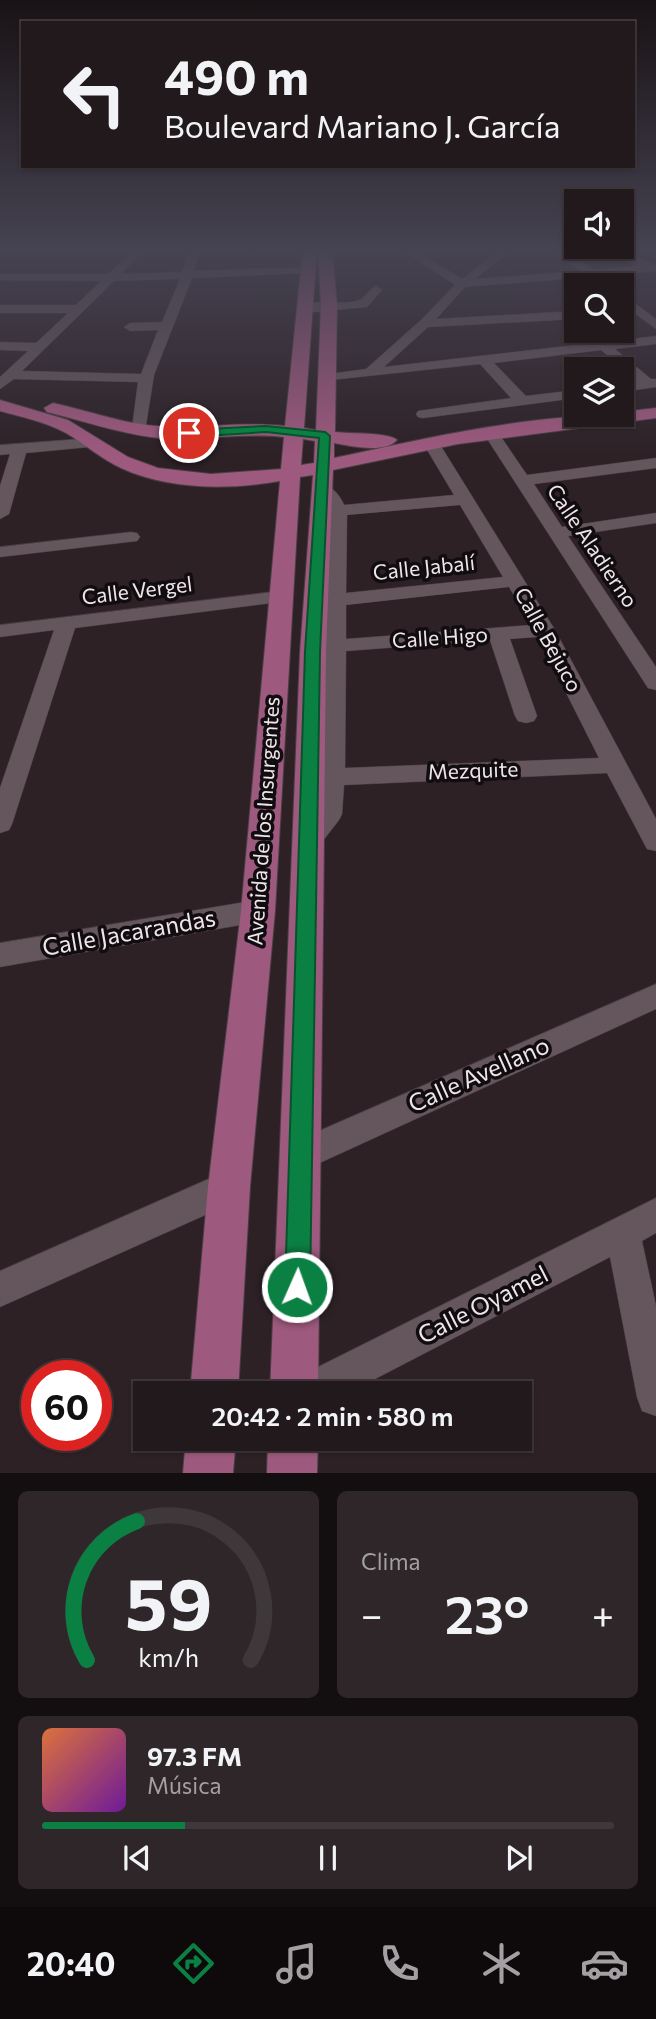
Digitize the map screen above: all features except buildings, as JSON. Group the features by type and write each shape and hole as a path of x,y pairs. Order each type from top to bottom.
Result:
{"main road":[{"name":"Avenida de los Insurgentes","path":"303,318 296,421 319,475"},
{"name":"Avenida de los Insurgentes","path":"294,1381 313,652 319,475 328,318"},
{"path":"0,393 140,429 172,433 266,429 296,421 319,475"},
{"path":"634,407 656,404"},
{"path":"0,405 73,429 135,467 178,478 240,480 319,475 431,443 492,434 564,418"},
{"path":"319,475 376,441 656,413"},
{"path":"94,443 124,442 137,435 140,429"},
{"path":"135,467 142,450 148,444 172,433"},
{"name":"Avenida de los Insurgentes","path":"215,1381 229,1187 258,911 280,597 290,506 319,475"},
{"path":"240,480 270,489 290,506"},
{"path":"208,1473 210,1451"},
{"path":"292,1473 293,1451"}],"street":[{"path":"6,380 71,318"},
{"path":"140,429 146,378 169,318"},
{"path":"370,373 430,318"},
{"path":"425,323 555,318"},
{"path":"130,327 165,326"},
{"path":"613,352 656,340"},
{"path":"602,343 652,384"},
{"path":"0,346 40,347"},
{"path":"326,378 484,360 613,352 656,353"},
{"path":"484,360 522,401"},
{"path":"6,380 146,378"},
{"path":"634,386 652,384"},
{"path":"423,414 564,396"},
{"name":"Calle Aladierno","path":"492,434 656,683"},
{"path":"0,450 94,443"},
{"name":"Calle Bejuco","path":"431,443 545,630 656,842"},
{"path":"0,514 19,449"},
{"path":"522,481 656,463"},
{"path":"309,840 330,814 333,777 336,600 319,475 466,499"},
{"path":"555,533 656,518"},
{"path":"0,552 131,537"},
{"name":"Calle Jabalí","path":"336,600 516,581"},
{"name":"Calle Vergel","path":"0,631 280,597"},
{"path":"0,824 68,623"},
{"name":"Calle Higo","path":"335,646 545,630"},
{"path":"498,634 526,716"},
{"name":"Mezquite","path":"333,777 614,765"},
{"name":"Calle Jacarandas","path":"0,955 258,911"},
{"name":"Calle Avellano","path":"302,1154 656,996"},
{"path":"0,1289 229,1187"},
{"name":"Calle Oyamel","path":"332,1381 656,1215"},
{"path":"623,1234 656,1396"}],"route":[{"path":"189,433 266,429 295,430 325,436 313,652 297,1287"}]}
